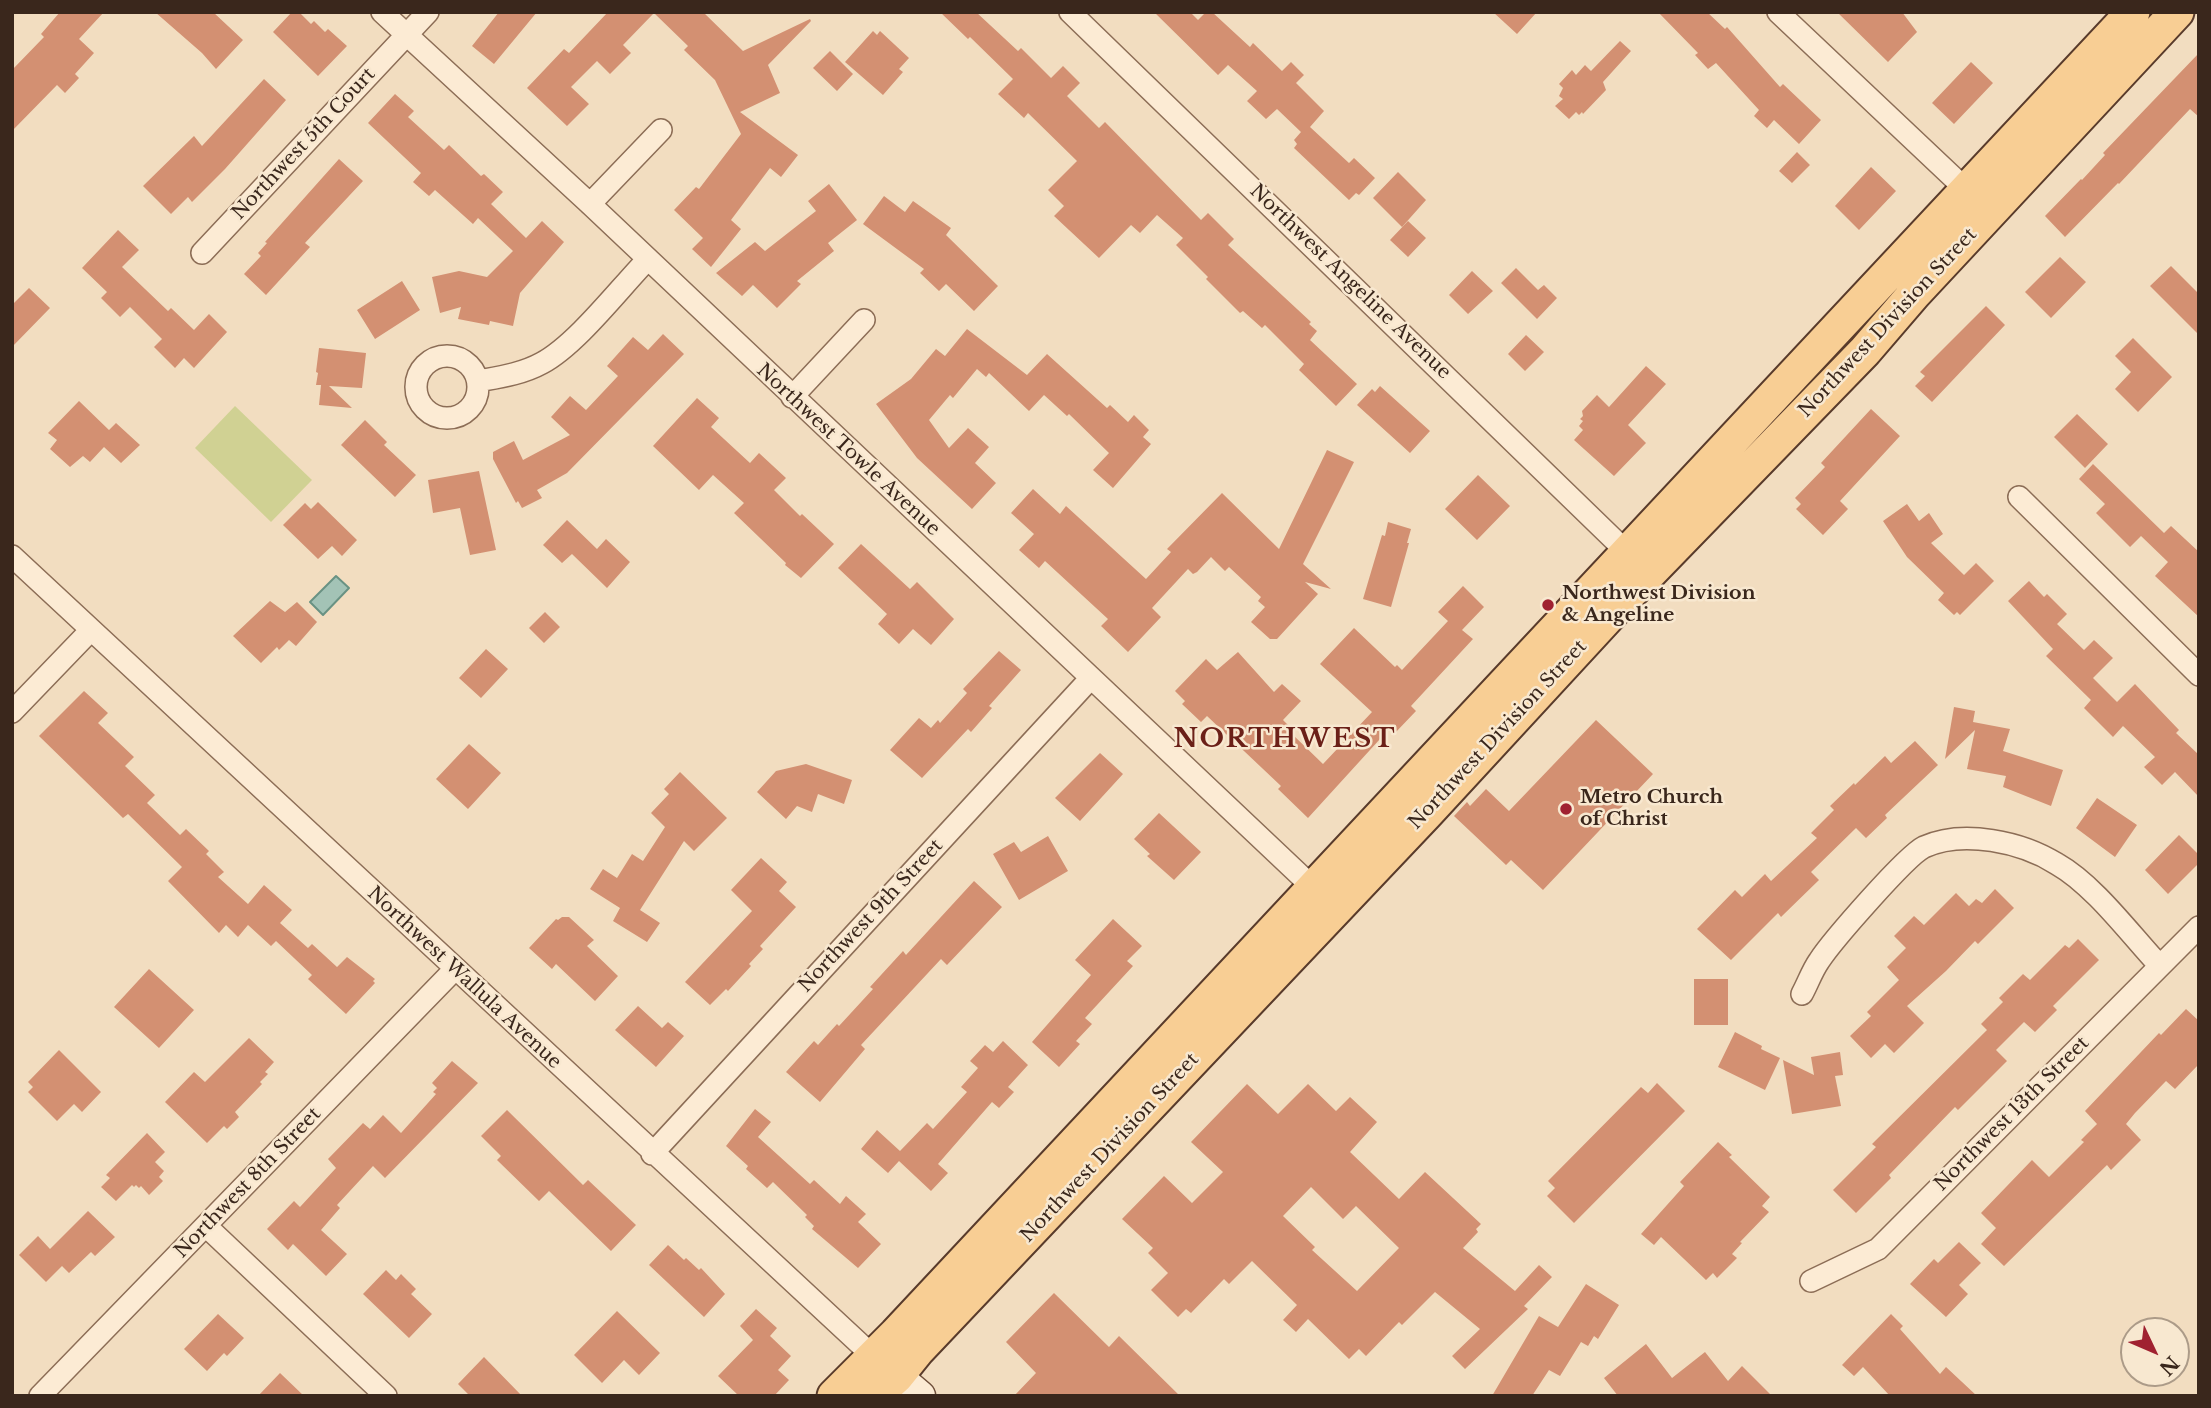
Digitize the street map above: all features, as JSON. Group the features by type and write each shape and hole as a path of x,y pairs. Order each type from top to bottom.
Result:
{"main road":[{"name":"Northwest Division Street","path":"834,1396 892,1381 918,1350 1079,1183 1325,898 1639,563 1967,190 2133,12"},
{"name":"Northwest Division Street","path":"1639,563 1865,351 1914,294 2178,12"}],"street":[{"name":"Northwest Towle Avenue","path":"382,12 590,204 1090,679 1325,898"},
{"name":"Northwest 5th Court","path":"202,253 428,12"},
{"name":"Northwest Angeline Avenue","path":"1070,12 1639,563"},
{"path":"1778,12 1990,214"},
{"path":"590,204 662,130"},
{"path":"478,381 516,374 542,363 564,348 647,260"},
{"path":"792,397 864,320"},
{"path":"2019,497 2199,674"},
{"name":"Northwest Wallula Avenue","path":"12,556 892,1381"},
{"path":"12,712 90,631"},
{"name":"Northwest 9th Street","path":"652,1154 1090,679"},
{"path":"1802,994 1819,960 1885,883 1922,848 1947,841 1980,839 2011,843 2057,863 2085,885 2160,965"},
{"name":"Northwest 13th Street","path":"1811,1281 1878,1249 2199,927"},
{"name":"Northwest 8th Street","path":"40,1396 455,969"},
{"path":"206,1226 386,1396"}],"green space":[{"path":"235,406 312,480 271,522 195,448"}],"shaded area":[{"path":"336,576 349,588 323,615 310,602"}],"building":[{"path":"60,12 104,12 79,39 94,53 75,74 79,78 65,93 57,85 12,131 12,70 44,37 41,34"},
{"path":"155,12 213,12 243,40 216,69 202,53"},
{"path":"292,12 299,12 311,24 314,21 325,32 328,29 347,46 318,76 273,32"},
{"path":"499,12 537,12 494,64 472,46"},
{"path":"608,12 703,12 743,51 810,19 811,21 768,65 780,93 740,112 798,155 781,177 770,168 731,220 741,229 711,267 692,249 703,238 674,210 696,187 699,189 741,134 715,80 684,50 688,46 654,13 623,45 631,53 610,74 597,61 571,87 589,104 567,126 527,88 564,49 569,53"},
{"path":"940,12 976,12 1018,51 1021,48 1051,78 1063,66 1080,83 1067,96 1099,128 1105,122 1201,220 1208,213 1234,239 1228,245 1311,322 1309,324 1317,331 1310,340 1357,384 1336,406 1299,370 1304,364 1265,325 1262,328 1243,311 1240,313 1206,279 1208,277 1176,245 1183,238 1157,215 1140,233 1131,225 1099,258 1054,216 1064,206 1048,190 1077,161 1028,113 1024,118 998,94 1013,79"},
{"path":"1154,12 1190,12 1198,20 1206,12 1212,12 1250,47 1253,43 1282,71 1291,62 1304,75 1296,83 1324,111 1310,127 1349,163 1354,158 1375,178 1359,195 1356,193 1349,200 1294,148 1297,144 1294,140 1301,132 1277,109 1266,119 1247,101 1257,91 1228,65 1218,75"},
{"path":"1493,12 1537,12 1517,34"},
{"path":"1658,12 1707,12 1725,29 1727,27 1780,87 1783,84 1821,120 1799,144 1774,120 1767,128 1754,116 1759,110 1716,63 1708,69 1695,55 1698,53"},
{"path":"1837,12 1902,12 1917,32 1888,62"},
{"path":"873,31 877,35 880,31 909,58 899,69 903,72 883,95 845,62"},
{"path":"1620,41 1631,51 1603,82 1606,90 1583,114 1576,112 1569,119 1555,106 1563,99 1559,96 1563,88 1559,84 1572,70 1576,75 1585,65 1591,71"},
{"path":"830,51 853,74 837,91 813,68"},
{"path":"2199,53 2199,117 2190,109 2065,237 2045,216 2082,180 2105,155 2103,153"},
{"path":"1971,62 1993,83 1954,124 1932,103"},
{"path":"264,79 286,100 192,202 188,197 171,214 143,186 194,136 202,146"},
{"path":"395,94 414,111 408,117 444,150 449,145 481,176 484,174 503,192 491,204 526,238 542,221 564,242 520,293 513,326 458,319 461,307 440,313 432,277 459,271 487,277 513,251 478,218 473,224 435,190 429,196 413,182 421,173 368,123"},
{"path":"1797,152 1810,165 1792,183 1779,171"},
{"path":"339,159 363,181 305,243 310,247 266,295 244,274 261,256 258,253 267,243 265,242"},
{"path":"1871,167 1896,191 1859,230 1835,206"},
{"path":"1398,172 1426,200 1402,227 1373,198"},
{"path":"829,184 857,220 828,243 834,251 797,281 801,284 777,308 753,285 742,296 716,273 755,242 765,251 816,211 808,201"},
{"path":"884,196 905,212 913,201 951,228 946,235 998,286 974,311 946,284 939,291 920,273 924,269 863,224"},
{"path":"1408,221 1426,238 1408,257 1390,240"},
{"path":"118,230 139,250 122,267 168,311 171,308 194,330 209,314 227,332 194,368 184,358 175,368 154,347 162,339 130,307 120,317 101,298 107,292 82,268"},
{"path":"2060,257 2086,282 2051,318 2025,292"},
{"path":"2171,266 2199,294 2199,335 2150,286"},
{"path":"1516,268 1538,290 1544,285 1557,298 1537,319 1501,283"},
{"path":"1472,271 1493,291 1468,314 1449,295"},
{"path":"402,281 420,310 375,339 357,310"},
{"path":"29,288 50,308 12,347 12,305"},
{"path":"1986,306 2005,325 1932,402 1915,386 1925,376 1920,372"},
{"path":"967,329 1027,375 1047,354 1107,408 1110,405 1128,422 1134,415 1149,430 1143,437 1151,444 1113,488 1093,470 1109,453 1069,414 1067,416 1044,395 1029,411 989,373 986,377 977,369 953,398 950,395 929,420 949,448 968,428 989,447 975,463 996,483 972,509 917,458 876,404 911,379 936,349 945,356"},
{"path":"663,334 684,354 567,473 537,490 542,498 522,508 518,501 516,503 493,459 493,452 514,441 523,460 570,435 551,417 570,396 586,410 618,376 607,366 633,337 648,350"},
{"path":"1526,335 1544,352 1525,371 1508,354"},
{"path":"2133,338 2172,377 2138,412 2115,389 2131,372 2115,356"},
{"path":"319,348 366,353 362,388 329,386 352,408 319,405 321,385 316,385 316,372"},
{"path":"1646,366 1666,384 1628,425 1646,443 1614,476 1574,440 1583,430 1579,426 1583,421 1580,419 1583,416 1582,411 1597,395 1609,407"},
{"path":"1380,386 1430,431 1410,453 1357,405 1372,389 1375,392"},
{"path":"697,398 719,418 711,427 750,463 759,453 786,478 774,490 834,544 801,578 734,513 744,503 713,475 699,490 653,446"},
{"path":"79,401 109,430 116,423 140,445 121,463 104,447 90,462 83,456 70,467 50,449 57,440 48,433"},
{"path":"1871,409 1900,436 1840,501 1848,509 1823,535 1796,509 1801,504 1795,498 1825,467 1821,463"},
{"path":"2077,414 2108,444 2085,468 2054,437"},
{"path":"365,420 387,442 384,445 416,475 395,497 341,445"},
{"path":"1327,450 1354,462 1303,564 1331,589 1305,582 1318,594 1277,639 1270,639 1251,622 1265,607 1258,601 1261,597 1229,567 1225,571 1211,557 1197,572 1193,574 1188,569 1152,608 1161,617 1128,652 1101,626 1108,619 1045,561 1039,568 1019,550 1034,534 1011,513 1033,489 1060,514 1066,506 1146,579 1171,552 1167,549 1222,493 1279,549"},
{"path":"2093,464 2164,533 2171,526 2199,552 2199,617 2155,576 2168,562 2141,536 2130,547 2096,513 2105,504 2079,479"},
{"path":"479,471 496,550 470,555 460,508 433,513 428,480"},
{"path":"1478,475 1510,506 1477,540 1445,509"},
{"path":"318,502 357,540 342,556 332,546 318,559 283,525 305,503 311,509"},
{"path":"1907,504 1919,521 1929,513 1943,534 1931,543 1964,575 1976,563 1994,581 1960,615 1957,612 1954,615 1938,600 1944,593 1907,557 1883,521"},
{"path":"567,520 597,549 606,539 630,562 607,588 572,554 562,563 543,545"},
{"path":"1388,522 1411,529 1391,607 1363,599"},
{"path":"861,544 910,589 917,582 954,619 931,645 913,629 899,644 878,624 887,614 838,568"},
{"path":"2029,581 2044,597 2047,594 2067,614 2057,624 2084,650 2094,640 2113,658 2093,678 2117,702 2135,684 2179,730 2176,733 2199,755 2199,797 2175,772 2162,785 2144,767 2155,757 2123,726 2113,737 2084,708 2091,700 2046,656 2053,649 2008,601"},
{"path":"1463,586 1484,607 1462,630 1473,639 1411,706 1416,711 1395,733 1390,728 1308,818 1278,789 1281,786 1207,716 1201,722 1182,704 1185,701 1175,691 1206,659 1217,670 1238,652 1274,692 1282,684 1301,701 1283,720 1294,731 1292,734 1323,764 1372,712 1320,664 1354,628 1395,667 1397,665 1402,670 1448,621 1438,612"},
{"path":"270,601 285,612 297,602 317,622 296,646 289,640 279,650 277,647 261,663 233,636"},
{"path":"545,612 560,627 544,643 529,628"},
{"path":"486,649 508,669 481,698 459,678"},
{"path":"999,651 1021,670 989,706 992,708 971,732 968,729 922,778 890,750 919,718 931,728 938,720 940,723 967,693 963,689"},
{"path":"84,691 108,713 98,723 134,757 125,766 155,795 147,803 180,835 186,829 209,851 206,854 224,872 218,877 248,904 264,885 292,910 280,923 308,948 312,944 337,967 347,957 375,979 375,983 346,1014 308,979 312,975 276,941 271,946 248,925 238,937 226,925 219,933 168,881 182,867 128,814 123,818 39,736"},
{"path":"1954,707 1975,711 1973,722 2010,729 2003,751 2063,770 2051,806 2003,787 2006,776 1967,769 1975,730 1945,759"},
{"name":"Metro Church of Christ","path":"1596,720 1653,774 1543,890 1511,860 1506,865 1454,816 1467,802 1470,806 1486,789 1509,811"},
{"path":"1915,741 1938,765 1885,815 1887,818 1866,838 1856,828 1811,872 1819,880 1781,917 1778,913 1731,960 1697,929 1735,890 1742,897 1765,874 1771,881 1817,838 1811,833 1834,810 1830,806 1885,756 1891,763"},
{"path":"469,744 501,773 468,809 436,779"},
{"path":"1100,753 1123,774 1080,821 1055,798"},
{"path":"806,764 852,780 844,804 818,794 812,812 797,806 786,819 757,792 776,771"},
{"path":"680,772 727,818 694,851 684,841 640,910 660,923 647,942 613,921 620,908 590,889 603,869 617,878 632,854 643,861 665,827 651,813 669,794 664,789"},
{"path":"2097,798 2137,825 2115,857 2076,828"},
{"path":"1159,813 1201,852 1174,880 1147,856 1150,854 1134,839"},
{"path":"2179,835 2199,855 2199,863 2168,894 2145,870"},
{"path":"1048,836 1068,871 1019,900 993,854 1014,842 1021,852"},
{"path":"761,858 787,882 779,891 796,907 760,946 763,949 749,964 751,966 728,991 726,989 710,1005 685,982 752,911 731,890"},
{"path":"974,881 1002,907 947,965 941,959 861,1045 865,1049 820,1102 786,1072 814,1041 818,1045 837,1024 839,1026 903,951 906,955"},
{"path":"1995,889 2014,908 1978,944 1975,941 1907,1006 1924,1023 1894,1053 1885,1044 1871,1058 1850,1036 1871,1016 1867,1012 1899,980 1887,967 1906,948 1894,936 1914,916 1924,925 1956,893 1969,906 1976,899 1982,903"},
{"path":"569,917 594,940 587,946 618,976 595,1001 556,964 552,969 529,948 556,919"},
{"path":"1113,919 1142,946 1127,961 1133,966 1085,1018 1092,1024 1076,1041 1080,1044 1059,1067 1032,1042 1091,975 1075,960"},
{"path":"2078,939 2099,960 2053,1006 2057,1010 2035,1032 2024,1022 1996,1050 2007,1061 1958,1110 1955,1107 1856,1213 1833,1190 1876,1147 1872,1144 1987,1030 1981,1024 2003,1002 1999,998 2023,974 2030,980 2065,945 2069,948"},
{"path":"149,969 194,1010 159,1048 114,1007"},
{"path":"1694,979 1728,979 1728,1025 1694,1025"},
{"path":"638,1006 662,1028 668,1022 684,1036 656,1067 615,1030"},
{"path":"2186,1009 2199,1021 2199,1064 2175,1089 2166,1081 2135,1113 2126,1124 2141,1140 2111,1170 2107,1165 2004,1266 1981,1244 1996,1228 1981,1213 2032,1160 2049,1177 2084,1142 2081,1140 2097,1124 2085,1111 2159,1033 2161,1035"},
{"path":"1735,1032 1780,1058 1765,1090 1718,1067"},
{"path":"249,1038 274,1062 265,1072 268,1074 260,1082 262,1084 235,1112 239,1117 227,1129 224,1126 207,1143 165,1102 194,1072 205,1082"},
{"path":"1003,1041 1028,1065 1008,1087 1014,1092 999,1108 992,1102 938,1164 948,1173 931,1191 899,1161 888,1173 861,1149 877,1130 900,1151 927,1123 933,1129 967,1092 961,1087 978,1068 970,1061 985,1045 993,1052"},
{"path":"59,1050 101,1092 82,1112 74,1104 57,1121 28,1092 33,1087 28,1082"},
{"path":"1840,1052 1843,1075 1835,1076 1841,1106 1792,1114 1783,1060 1814,1075 1811,1057"},
{"path":"452,1061 478,1083 385,1178 373,1166 337,1205 340,1208 321,1230 347,1254 326,1276 293,1244 288,1250 267,1229 294,1201 300,1207 336,1168 328,1159 363,1123 370,1129 383,1115 401,1133 436,1094 433,1092 437,1088 432,1083"},
{"path":"1657,1083 1685,1111 1574,1223 1547,1196 1555,1188 1548,1181 1641,1087 1648,1093"},
{"path":"1247,1084 1278,1114 1308,1084 1336,1111 1350,1097 1377,1122 1350,1152 1399,1199 1425,1172 1481,1224 1476,1229 1478,1232 1463,1248 1515,1291 1539,1265 1552,1277 1524,1306 1528,1309 1465,1369 1452,1356 1480,1329 1435,1292 1402,1325 1399,1322 1366,1356 1359,1349 1349,1359 1308,1319 1296,1332 1283,1320 1297,1305 1252,1261 1229,1284 1224,1279 1191,1313 1186,1309 1178,1317 1151,1290 1168,1273 1148,1253 1153,1248 1122,1219 1164,1176 1192,1203 1223,1172 1191,1142","holes":["1311,1187 1343,1219 1356,1206 1399,1248 1357,1291 1312,1250 1315,1247 1283,1216"]},
{"path":"755,1109 771,1122 758,1137 810,1184 814,1180 840,1204 846,1196 866,1214 858,1222 881,1244 858,1268 812,1229 814,1226 805,1217 807,1215 773,1182 767,1188 726,1146"},
{"path":"507,1110 583,1185 588,1180 636,1225 611,1251 549,1191 539,1201 497,1160 501,1156 481,1136"},
{"path":"147,1133 165,1152 155,1162 164,1171 159,1177 163,1181 149,1195 141,1186 139,1188 132,1185 116,1201 101,1187 110,1178 106,1175"},
{"path":"1718,1142 1732,1155 1729,1157 1770,1197 1762,1206 1769,1212 1740,1242 1742,1243 1732,1254 1737,1258 1717,1278 1713,1273 1706,1280 1661,1237 1654,1245 1641,1234 1684,1186 1680,1182"},
{"path":"88,1211 115,1237 95,1256 91,1252 69,1273 62,1266 46,1282 19,1255 38,1236 50,1249"},
{"path":"1959,1242 1981,1263 1959,1285 1968,1294 1946,1317 1910,1284 1934,1259 1938,1263"},
{"path":"668,1245 684,1260 686,1258 699,1270 701,1268 725,1294 704,1317 649,1265"},
{"path":"386,1270 396,1280 401,1274 416,1289 411,1294 432,1314 409,1338 363,1294"},
{"path":"1586,1284 1619,1305 1598,1339 1594,1336 1588,1346 1581,1342 1560,1376 1549,1370 1532,1396 1492,1396 1539,1316 1558,1327"},
{"path":"1054,1293 1109,1347 1119,1336 1180,1396 1014,1396 1036,1373 1006,1342"},
{"path":"756,1309 777,1328 770,1336 791,1356 778,1370 789,1380 774,1396 739,1396 718,1376 753,1340 740,1326"},
{"path":"617,1311 660,1353 639,1375 624,1360 602,1383 574,1355"},
{"path":"218,1314 244,1338 227,1356 224,1353 207,1371 184,1349"},
{"path":"1891,1314 1903,1326 1900,1329 1940,1374 1946,1367 1977,1396 1890,1396 1863,1367 1854,1376 1842,1365"},
{"path":"1646,1344 1672,1378 1705,1352 1728,1381 1742,1366 1772,1396 1618,1396 1604,1378"},
{"path":"484,1357 522,1396 470,1396 458,1384"},
{"path":"280,1373 304,1396 258,1396"}],"place":[{"name":"Northwest Division & Angeline","path":"1548,605"},
{"name":"Metro Church of Christ","path":"1566,809"}],"district":[{"name":"NORTHWEST","path":"1285,740"}]}
